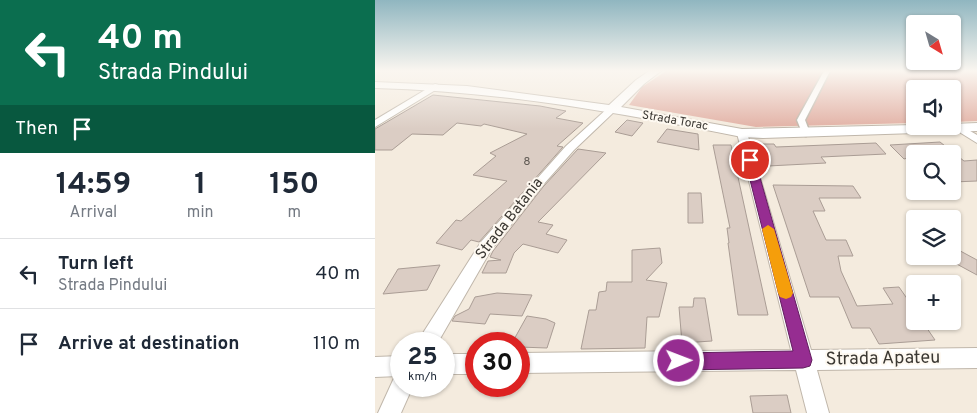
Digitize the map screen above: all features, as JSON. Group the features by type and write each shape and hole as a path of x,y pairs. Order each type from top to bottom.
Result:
{"street":[{"path":"375,124 431,90"},
{"name":"Strada Torac","path":"477,90 558,99 742,133 906,130"},
{"path":"612,109 631,90"},
{"path":"806,133 801,120 817,90"},
{"name":"Strada Batania","path":"433,332 486,246 538,182 570,148 612,109"},
{"name":"Strada Torac","path":"961,128 977,127"},
{"path":"961,129 977,140"},
{"path":"742,133 818,413"},
{"name":"Strada Apateu","path":"530,364 977,358"},
{"path":"375,367 390,366"},
{"path":"389,413 397,397"}],"shaded area":[{"path":"640,90 906,90 906,123 756,127 629,105"},
{"path":"961,90 977,90 977,121 961,122"}],"building":[{"path":"433,95 540,106 566,111 556,118 583,123 557,146 563,147 479,242 471,240 462,250 436,243 456,220 461,221 507,181 473,175 496,156 490,153 527,134 484,124 481,126 457,123 443,135 412,134 392,150 375,150 375,129"},
{"path":"627,120 643,123 632,136 615,132"},
{"path":"667,129 698,134 699,150 657,142"},
{"path":"940,142 944,145 906,145 906,158 904,159 890,145"},
{"path":"876,143 886,154 821,157 826,163 768,166 759,144 774,144 776,147"},
{"path":"713,145 731,145 768,315 738,315 728,243 727,228 730,228"},
{"path":"578,149 606,153 538,222 553,225 546,234 567,240 558,253 523,244 514,253 506,273 482,273 488,261 501,260 490,257 493,251 543,187"},
{"path":"961,159 964,161 977,160 977,181 961,182"},
{"path":"773,185 853,186 861,198 819,198 825,211 813,211 826,240 846,240 853,256 838,256 841,271 857,306 893,304 883,288 899,287 906,297 906,330 928,330 935,340 879,344 870,328 852,328 839,297 810,297"},
{"path":"688,193 701,193 703,223 688,223"},
{"path":"660,248 662,263 646,280 667,283 659,317 647,317 645,348 581,349 589,310 596,310 599,292 606,291 607,282 632,282 632,250"},
{"path":"961,251 977,260 977,275 959,265 961,265"},
{"path":"440,265 427,290 383,294 398,269"},
{"path":"497,293 532,295 522,316 490,314 485,324 452,321 455,316 469,309 475,297"},
{"path":"694,298 705,298 712,341 682,343 679,307 693,307"},
{"path":"527,316 546,319 555,323 547,348 530,347 530,332 518,332"},
{"path":"787,395 791,413 753,413 750,396"}],"slow traffic":[{"path":"768,229 786,293"}],"route":[{"path":"679,361 803,360 750,160"}]}
